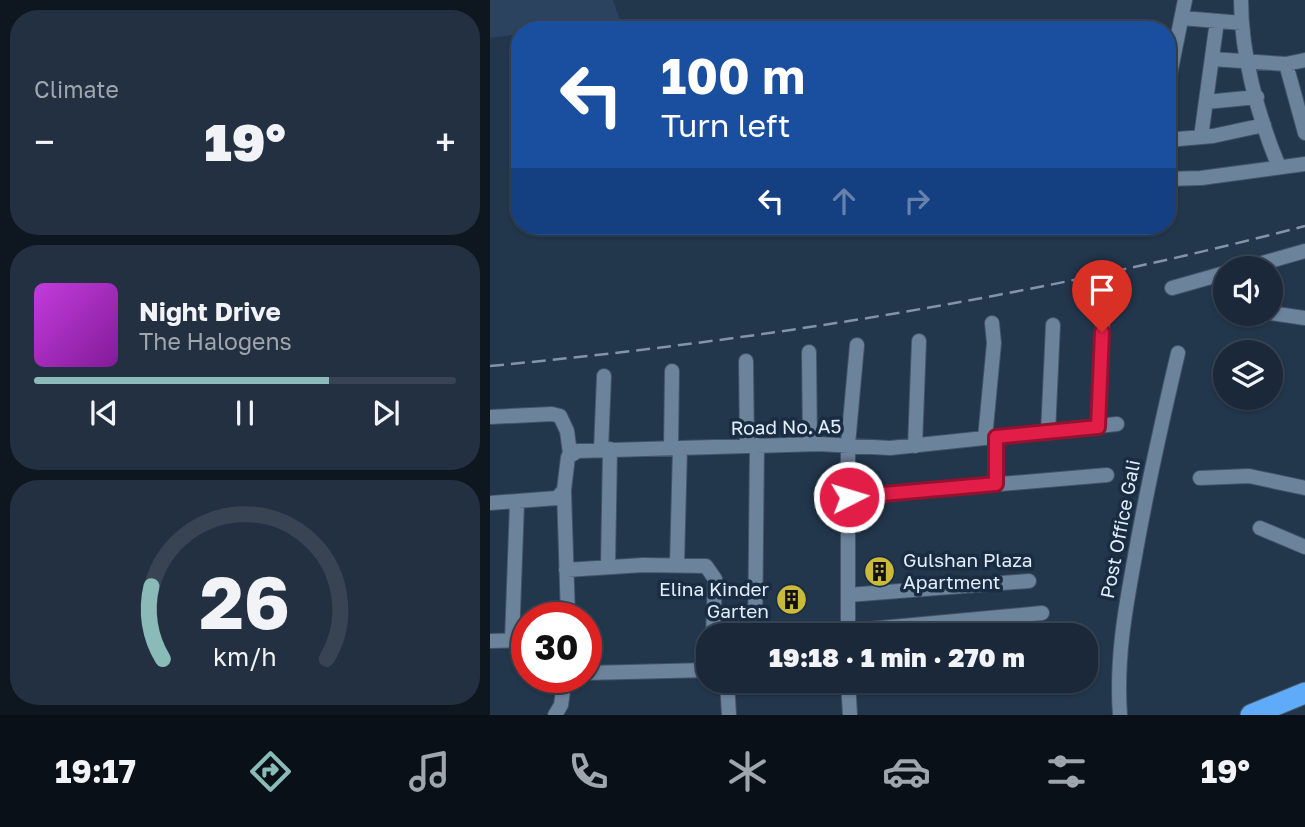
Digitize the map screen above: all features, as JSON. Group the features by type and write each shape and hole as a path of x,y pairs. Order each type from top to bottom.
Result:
{"highway":[{"path":"1251,715 1305,693"},
{"path":"1276,715 1305,703"}],"street":[{"path":"1176,46 1185,0"},
{"path":"1241,0 1242,23 1257,97 1279,167"},
{"path":"1182,18 1242,23"},
{"path":"1201,137 1217,21"},
{"path":"1212,59 1286,64 1305,60"},
{"path":"1286,64 1305,133"},
{"path":"1206,102 1257,97"},
{"path":"1176,139 1264,125"},
{"path":"1176,178 1305,164"},
{"path":"1283,257 1305,251"},
{"path":"1172,288 1213,276"},
{"path":"1098,427 1103,309"},
{"path":"1283,315 1305,318"},
{"path":"992,323 994,343 991,437 996,484"},
{"path":"1048,433 1053,326"},
{"path":"915,446 919,341"},
{"path":"848,623 848,444 857,345"},
{"path":"809,352 810,444"},
{"name":"Post Office Gali","path":"1119,715 1118,675 1123,624 1150,475 1178,353"},
{"path":"746,360 752,446 755,623"},
{"path":"672,371 677,564"},
{"path":"604,376 608,567"},
{"path":"490,417 552,414 560,416 567,431 570,453 564,490 567,602"},
{"name":"Road No. A5","path":"570,453 810,444 848,444 877,449 1117,424"},
{"path":"849,497 1107,475"},
{"path":"1200,478 1249,476 1305,488"},
{"path":"490,503 557,498 564,490"},
{"path":"517,503 518,602"},
{"path":"1260,528 1305,547"},
{"path":"566,570 677,564 706,566 712,571 715,590 714,623"},
{"path":"848,595 1028,581"},
{"path":"945,623 1042,613"},
{"path":"490,641 511,640"},
{"path":"602,673 696,670"},
{"path":"555,715 561,705 563,693"},
{"path":"728,693 729,715"},
{"path":"849,693 850,715"}],"shaded area":[{"path":"490,0 613,0 620,20 511,21 511,35 490,38"}],"railway":[{"path":"490,366 696,343 900,312 1103,274 1305,226"}],"place":[{"name":"Gulshan Plaza Apartment","path":"880,571"},
{"name":"Elina Kinder Garten","path":"792,600"}],"route":[{"path":"849,497 996,484 996,437 1098,427 1102,332"}]}
